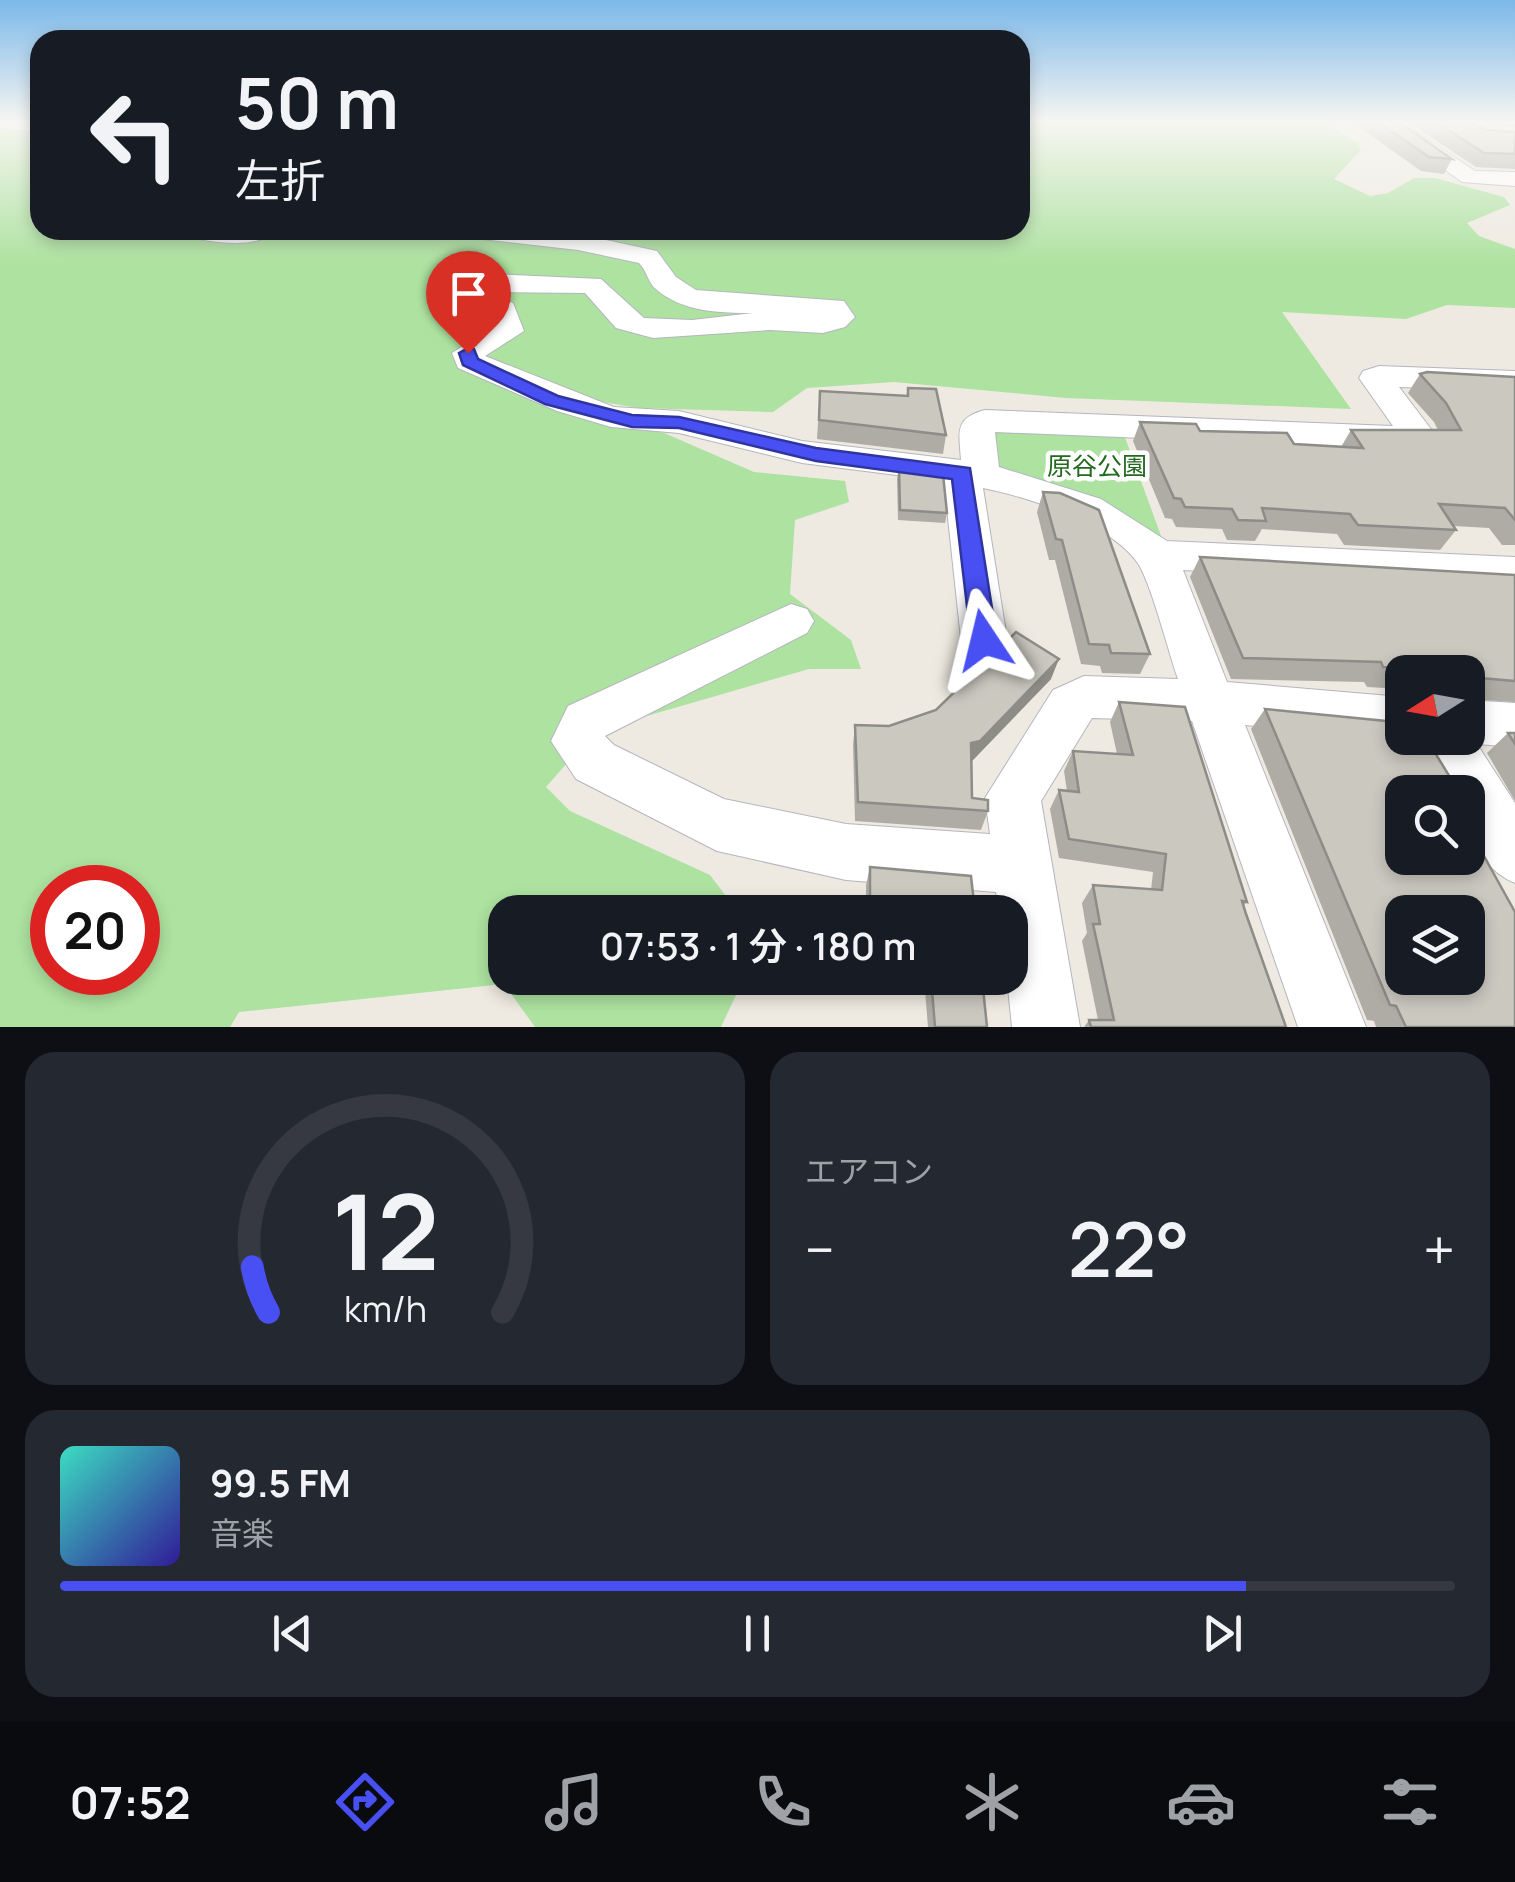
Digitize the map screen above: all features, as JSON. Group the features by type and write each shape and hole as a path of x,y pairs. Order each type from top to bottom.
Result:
{"street":[{"path":"1459,170 1470,177 1515,179"},
{"path":"559,240 648,257 670,288 705,302 822,305 834,307 840,317 831,324 769,320 648,328 615,316 602,292 591,285 492,282 474,288 472,296 503,310 509,330 468,353 469,362 552,400 632,421 679,422 816,454 972,475 1102,512 1134,532 1162,559"},
{"path":"984,640 972,475 976,424 985,421 1412,438 1418,436 1375,378 1378,376 1515,381"},
{"path":"1332,1027 1159,564 1172,555 1515,573"},
{"path":"791,620 586,721 577,740 595,762 717,824 846,852 1022,865"},
{"path":"1046,1027 1013,798 1071,705 1084,697 1209,701 1385,717"},
{"path":"1485,723 1515,724"},
{"path":"1454,755 1515,855"}],"green space":[{"path":"0,170 30,170 30,240 1030,240 1030,170 1342,170 1334,179 1370,196 1388,193 1414,178 1435,178 1504,197 1510,205 1467,223 1479,236 1515,249 1515,308 1447,305 1406,319 1282,312 1351,409 1066,398 894,382 807,388 773,412 639,408 554,394 540,403 664,433 754,472 845,481 849,502 795,520 790,594 851,640 861,669 809,669 595,731 546,787 570,811 710,875 725,895 488,895 488,986 239,1012 230,1027 0,1027"},
{"name":"原谷公園","path":"995,428 1123,432 1164,544 996,469 990,432"},
{"path":"512,995 736,995 721,1027 535,1027"}],"building":[{"path":"1420,374 1515,377 1515,520 1505,508 1439,504 1456,530 1358,525 1350,514 1262,508 1266,521 1238,520 1232,509 1185,507 1181,499 1174,498 1140,422 1196,424 1200,431 1287,433 1294,444 1363,448 1351,430 1461,430 1446,403"},
{"path":"908,388 936,389 946,435 819,420 820,391 908,396"},
{"path":"899,469 943,474 947,513 900,510"},
{"path":"1043,492 1060,493 1099,510 1150,654 1111,653 1109,645 1089,644 1062,540 1056,539"},
{"path":"1200,557 1515,575 1515,681 1485,678 1485,655 1385,655 1385,667 1381,662 1243,658"},
{"path":"1016,632 1059,659 980,741 971,743 972,798 988,800 988,811 858,802 855,725 889,726 936,710"},
{"path":"1119,702 1185,707 1247,902 1242,901 1246,914 1286,1027 1091,1027 1089,1020 1114,1020 1093,924 1100,924 1093,885 1162,890 1166,854 1069,839 1059,790 1079,792 1073,751 1133,755"},
{"path":"1265,709 1385,721 1385,755 1436,755 1449,775 1385,775 1385,875 1485,875 1485,858 1515,912 1515,1027 1406,1027 1396,1006 1390,1005 1386,995 1485,995 1485,895 1385,895 1385,993"},
{"path":"870,867 971,876 973,895 870,895"},
{"path":"932,995 984,995 987,1027 935,1027"}],"route":[{"path":"468,353 469,362 552,400 632,421 679,422 816,454 887,460 962,473 984,640"}]}
